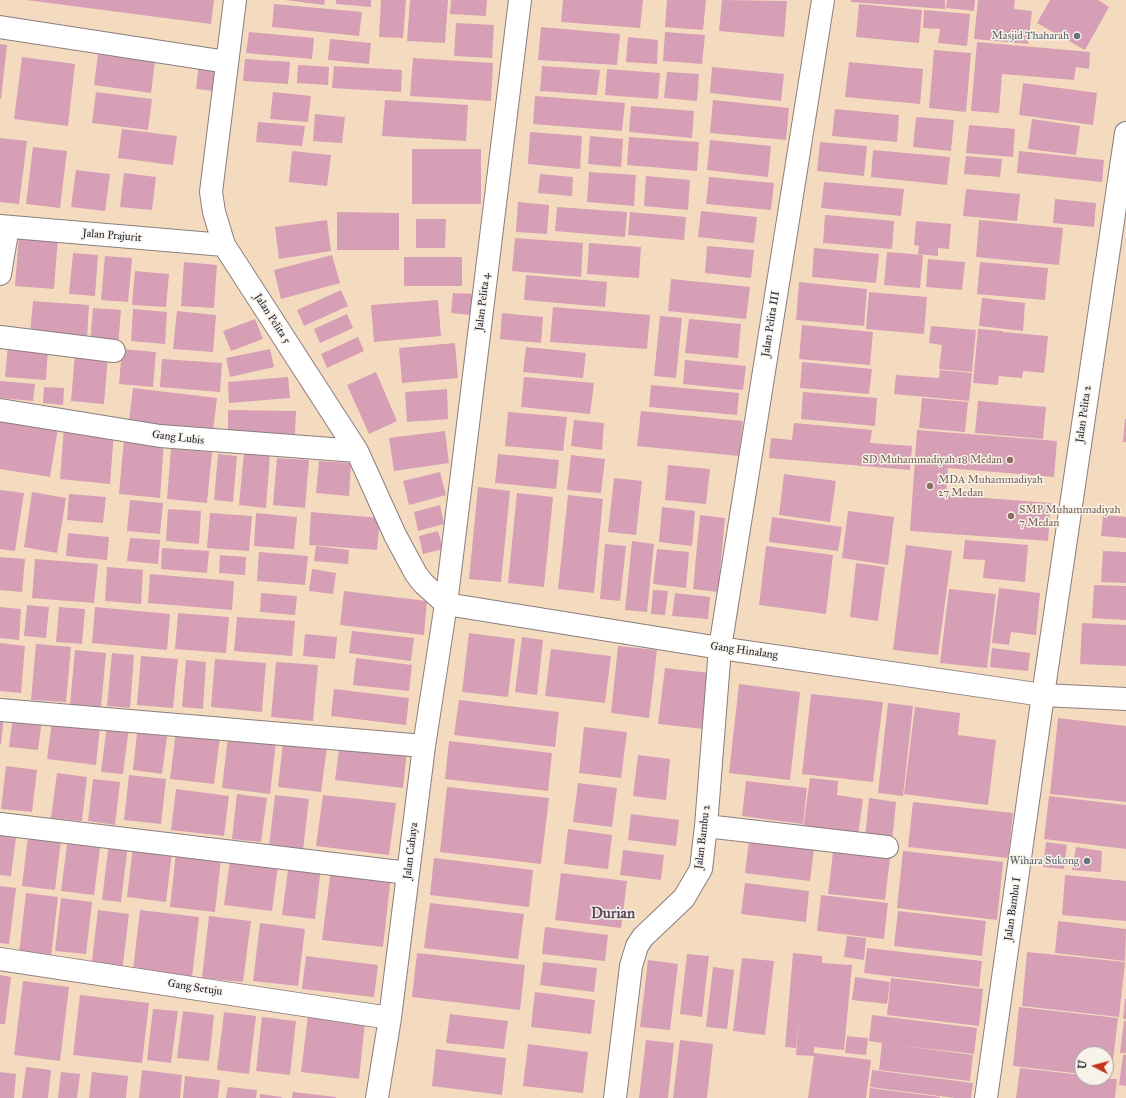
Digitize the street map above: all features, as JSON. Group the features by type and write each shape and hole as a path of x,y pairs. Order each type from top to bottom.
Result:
{"street":[{"name":"Jalan Pelita 5","path":"235,0 211,192 213,207 224,245 357,451 395,534 416,574 423,583 446,604"},
{"name":"Jalan Pelita 4","path":"446,604 520,0"},
{"name":"Jalan Pelita III","path":"720,648 823,0"},
{"path":"0,27 227,62"},
{"name":"Jalan Pelita 2","path":"1043,695 1126,133"},
{"path":"0,274 4,227"},
{"name":"Jalan Prajurit","path":"4,227 224,245"},
{"path":"0,337 114,351"},
{"name":"Gang Lubis","path":"0,410 160,436 357,451"},
{"name":"Gang Hinalang","path":"446,604 720,648 1043,695 1126,699"},
{"name":"Jalan Cahaya","path":"377,1098 390,1018 424,746 446,604"},
{"name":"Jalan Bambu 2","path":"615,1098 631,966 635,953 643,937 684,898 692,888 701,869 706,826 720,648"},
{"name":"Jalan Bambu I","path":"986,1098 1043,695"},
{"path":"0,710 424,746"},
{"path":"0,824 408,873"},
{"path":"706,826 887,847"},
{"name":"Gang Setuju","path":"0,959 390,1018"}],"building":[{"path":"26,0 214,0 211,24"},
{"path":"285,0 325,0 324,5"},
{"path":"336,0 371,0 371,7 336,4"},
{"path":"381,0 406,0 403,38 379,37"},
{"path":"410,0 448,0 445,43 407,41"},
{"path":"451,0 487,0 486,16 450,14"},
{"path":"563,0 643,0 640,28 561,22"},
{"path":"667,0 706,0 703,30 665,27"},
{"path":"722,0 787,1 784,37 719,31"},
{"path":"851,0 945,0 945,9 851,2"},
{"path":"947,0 975,0 974,11 946,8"},
{"path":"978,0 1015,0 1014,9 1032,11 1028,44 974,39"},
{"name":"Masjid Thaharah","path":"1050,0 1098,0 1109,7 1085,50 1037,23"},
{"path":"274,4 362,12 359,36 272,27"},
{"path":"859,4 922,10 919,43 856,37"},
{"path":"924,10 970,14 967,46 938,43 940,29 923,28"},
{"path":"456,23 494,25 492,58 454,56"},
{"path":"541,27 620,34 617,65 538,60"},
{"path":"249,32 314,38 312,59 246,53"},
{"path":"665,32 705,35 702,64 663,61"},
{"path":"628,37 658,40 657,64 626,62"},
{"path":"330,39 371,43 369,64 328,60"},
{"path":"977,42 1090,52 1089,69 1076,67 1074,80 1002,74 999,113 971,111"},
{"path":"0,44 7,45 1,99 0,99"},
{"path":"934,50 971,53 966,112 929,108"},
{"path":"98,54 155,61 151,93 94,85"},
{"path":"22,57 75,64 68,126 14,119"},
{"path":"413,58 493,63 491,101 410,96"},
{"path":"245,59 290,62 288,84 243,81"},
{"path":"849,62 923,69 920,104 845,97"},
{"path":"199,63 219,65 215,91 196,89"},
{"path":"298,65 329,67 328,85 297,83"},
{"path":"334,66 402,70 401,92 332,88"},
{"path":"542,66 600,70 597,95 540,91"},
{"path":"712,67 784,74 781,101 710,93"},
{"path":"607,69 660,73 658,99 605,95"},
{"path":"667,72 699,74 697,101 664,98"},
{"path":"1023,83 1097,93 1093,125 1019,115"},
{"path":"96,92 152,99 148,130 92,123"},
{"path":"273,92 311,96 308,122 270,119"},
{"path":"535,96 625,103 622,131 533,124"},
{"path":"385,100 468,105 466,141 382,136"},
{"path":"713,100 789,108 786,140 710,133"},
{"path":"631,106 694,111 692,138 629,132"},
{"path":"835,109 899,115 897,142 832,136"},
{"path":"315,114 345,117 342,143 313,141"},
{"path":"916,117 954,120 951,151 913,147"},
{"path":"1032,119 1080,126 1076,155 1028,149"},
{"path":"258,122 305,126 302,146 256,142"},
{"path":"969,125 1015,129 1013,157 966,153"},
{"path":"122,129 177,136 173,165 118,158"},
{"path":"530,132 582,136 580,169 528,164"},
{"path":"590,136 623,139 621,167 588,164"},
{"path":"629,137 699,142 697,171 627,165"},
{"path":"0,138 27,141 19,204 0,202"},
{"path":"710,140 771,146 768,177 707,170"},
{"path":"820,142 867,146 864,176 817,171"},
{"path":"33,147 67,151 60,208 26,204"},
{"path":"412,149 481,149 481,204 412,204"},
{"path":"873,150 950,157 947,185 871,177"},
{"path":"292,151 331,155 327,186 289,182"},
{"path":"1019,151 1104,160 1102,182 1017,173"},
{"path":"966,156 1002,159 1000,177 964,174"},
{"path":"76,170 110,174 105,211 71,207"},
{"path":"589,172 636,175 634,206 587,202"},
{"path":"124,173 156,177 152,210 120,207"},
{"path":"540,174 573,177 572,196 538,193"},
{"path":"646,176 690,180 688,210 644,206"},
{"path":"709,177 774,183 771,210 706,204"},
{"path":"824,182 904,189 901,216 821,208"},
{"path":"966,189 1020,194 1017,221 963,216"},
{"path":"1055,199 1096,203 1094,227 1053,223"},
{"path":"518,202 549,205 547,234 516,232"},
{"path":"557,207 627,212 625,237 555,231"},
{"path":"701,211 757,217 754,243 698,237"},
{"path":"337,212 399,213 399,250 337,250"},
{"path":"630,212 686,217 684,240 628,235"},
{"path":"825,215 894,221 892,249 823,243"},
{"path":"416,219 446,219 445,248 416,248"},
{"path":"327,220 331,251 279,259 275,227"},
{"path":"979,220 1063,228 1059,265 976,257"},
{"path":"916,221 951,224 949,249 938,248 938,256 918,254 919,246 914,245"},
{"path":"19,235 58,238 54,289 15,286"},
{"path":"515,238 583,243 581,277 512,271"},
{"path":"589,243 641,247 639,278 587,274"},
{"path":"707,246 754,250 751,278 705,273"},
{"path":"814,248 879,254 876,283 812,277"},
{"path":"887,252 923,255 920,288 884,285"},
{"path":"73,253 98,255 95,296 69,294"},
{"path":"332,255 340,283 281,299 274,270"},
{"path":"105,256 132,258 128,302 101,300"},
{"path":"404,257 462,257 462,286 404,286"},
{"path":"928,259 965,262 962,290 926,287"},
{"path":"184,262 217,265 214,308 181,306"},
{"path":"980,262 1048,268 1045,300 977,294"},
{"path":"135,271 169,274 166,307 132,305"},
{"path":"526,275 607,282 605,307 524,300"},
{"path":"671,279 750,287 746,319 668,311"},
{"path":"799,282 867,289 864,326 796,320"},
{"path":"341,290 348,306 304,326 297,310"},
{"path":"869,292 927,297 924,334 866,329"},
{"path":"453,293 474,294 472,315 451,313"},
{"path":"982,298 1025,303 1023,331 979,326"},
{"path":"438,300 441,336 374,342 371,305"},
{"path":"33,301 89,305 87,338 30,334"},
{"path":"553,307 650,315 647,349 550,342"},
{"path":"93,308 121,310 118,347 90,344"},
{"path":"133,309 167,312 165,344 131,341"},
{"path":"177,311 216,315 213,352 173,349"},
{"path":"502,313 543,317 541,343 500,339"},
{"path":"347,314 353,328 320,343 314,329"},
{"path":"660,316 682,318 676,378 654,376"},
{"path":"255,319 263,339 231,351 223,331"},
{"path":"689,319 741,324 738,358 685,353"},
{"path":"802,325 873,332 870,365 799,359"},
{"path":"931,326 976,330 972,372 939,369 942,345 929,343"},
{"path":"978,329 1003,331 1001,348 1003,332 1048,336 1044,373 1023,371 1022,378 999,376 998,385 973,383"},
{"path":"358,337 364,351 327,368 321,354"},
{"path":"455,343 458,378 402,383 399,348"},
{"path":"8,345 48,349 46,380 5,377"},
{"path":"526,347 586,353 583,378 523,372"},
{"path":"122,349 156,352 153,387 119,384"},
{"path":"270,349 274,367 230,377 226,358"},
{"path":"75,353 108,356 104,404 71,401"},
{"path":"162,359 222,363 220,392 160,387"},
{"path":"685,360 746,366 743,390 683,384"},
{"path":"802,362 872,369 869,394 800,388"},
{"path":"940,370 972,373 969,401 894,394 896,375 939,378"},
{"path":"376,372 397,421 369,434 347,385"},
{"path":"288,377 290,398 229,403 228,382"},
{"path":"524,377 594,383 590,414 521,407"},
{"path":"0,381 35,384 33,401 0,398"},
{"path":"651,385 739,393 737,415 649,407"},
{"path":"44,387 64,388 63,405 43,403"},
{"path":"133,388 217,398 213,431 129,421"},
{"path":"447,389 448,419 407,422 405,392"},
{"path":"803,392 877,398 875,426 801,419"},
{"path":"922,398 968,402 965,432 919,428"},
{"path":"978,401 1046,407 1043,439 975,433"},
{"path":"228,410 296,411 295,434 228,433"},
{"path":"641,411 743,421 739,456 637,446"},
{"path":"508,412 567,417 563,451 505,446"},
{"path":"0,419 58,428 50,477 0,469"},
{"path":"1125,419 1126,442 1123,442"},
{"path":"574,420 604,423 602,450 571,446"},
{"path":"794,423 872,430 870,443 912,446 910,470 769,458 771,438 792,440"},
{"path":"64,427 114,432 110,484 60,479"},
{"name":"MDA Muhammadiyah 27 Medan","path":"917,430 1057,441 1054,477 948,468 946,495 1051,503 1048,541 910,531"},
{"path":"445,431 449,463 394,471 389,438"},
{"path":"124,439 164,442 160,498 119,494"},
{"path":"171,449 212,452 207,503 167,499"},
{"path":"244,452 270,454 266,508 239,505"},
{"path":"218,454 237,456 233,502 214,500"},
{"path":"498,454 559,460 556,489 495,483"},
{"path":"571,455 605,459 601,493 567,490"},
{"path":"277,458 309,460 305,508 273,505"},
{"path":"319,461 351,463 349,496 316,493"},
{"path":"668,465 710,469 706,504 665,500"},
{"path":"440,472 446,495 409,505 403,481"},
{"path":"784,474 836,481 830,522 779,515"},
{"path":"614,478 642,481 636,535 608,532"},
{"path":"478,487 510,491 501,582 469,579"},
{"path":"0,490 24,493 15,551 0,549"},
{"path":"32,492 66,498 57,553 24,547"},
{"path":"517,493 553,497 544,587 508,583"},
{"path":"69,494 106,497 103,523 67,520"},
{"path":"568,495 603,499 594,593 558,589"},
{"path":"130,500 163,503 160,534 127,531"},
{"path":"440,505 444,524 418,531 414,512"},
{"path":"662,507 695,511 692,546 659,542"},
{"path":"168,509 201,511 199,544 166,541"},
{"path":"848,511 894,517 888,565 842,558"},
{"path":"311,512 380,518 377,550 309,545"},
{"path":"210,513 252,516 249,551 207,548"},
{"path":"256,513 297,517 294,549 254,546"},
{"path":"700,515 725,518 718,592 693,589"},
{"path":"1103,515 1126,517 1126,538 1101,536"},
{"path":"772,517 842,527 838,551 769,542"},
{"path":"438,531 443,549 423,554 419,536"},
{"path":"68,533 109,537 107,560 66,556"},
{"path":"130,538 160,540 158,564 127,561"},
{"path":"965,540 1028,545 1025,582 983,578 985,560 963,559"},
{"path":"632,541 654,544 647,612 625,610"},
{"path":"605,544 626,546 620,601 600,599"},
{"path":"906,545 952,551 938,655 893,650"},
{"path":"316,546 349,550 348,564 314,561"},
{"path":"766,546 833,555 826,614 759,605"},
{"path":"162,548 209,551 207,573 161,569"},
{"path":"657,549 689,552 686,588 653,584"},
{"path":"1103,551 1126,552 1126,583 1101,582"},
{"path":"259,552 308,556 305,585 257,581"},
{"path":"220,555 246,557 245,575 219,573"},
{"path":"0,557 25,559 22,592 0,590"},
{"path":"35,559 98,564 94,603 32,598"},
{"path":"856,563 885,567 878,621 850,617"},
{"path":"107,567 143,570 141,604 105,601"},
{"path":"312,569 336,573 333,594 309,591"},
{"path":"150,574 234,581 232,610 148,603"},
{"path":"1094,585 1126,586 1126,620 1092,618"},
{"path":"999,588 1040,593 1036,635 1011,632 1009,645 992,643"},
{"path":"949,589 996,594 987,668 940,663"},
{"path":"653,590 668,591 665,615 651,614"},
{"path":"344,591 427,601 424,635 340,625"},
{"path":"261,593 297,596 295,615 260,612"},
{"path":"675,593 710,597 708,619 672,616"},
{"path":"27,605 49,607 46,638 24,636"},
{"path":"0,607 21,609 19,640 0,638"},
{"path":"59,607 85,609 82,644 56,642"},
{"path":"95,607 170,614 167,650 92,643"},
{"path":"178,613 229,617 226,653 175,649"},
{"path":"237,617 295,621 292,656 234,651"},
{"path":"1082,623 1126,625 1126,666 1080,664"},
{"path":"352,631 414,638 411,661 349,653"},
{"path":"469,633 515,639 508,697 462,692"},
{"path":"305,634 337,637 335,659 303,656"},
{"path":"522,637 543,640 537,695 515,692"},
{"path":"0,643 25,646 21,693 0,691"},
{"path":"36,644 71,647 66,702 31,700"},
{"path":"618,646 657,650 649,718 611,713"},
{"path":"992,648 1030,653 1028,671 990,667"},
{"path":"551,649 611,656 605,703 545,696"},
{"path":"75,650 106,653 101,707 70,705"},
{"path":"112,653 134,655 130,708 107,706"},
{"path":"141,656 178,659 173,708 137,705"},
{"path":"356,658 412,665 409,691 353,685"},
{"path":"215,659 266,663 262,712 211,707"},
{"path":"186,660 206,662 203,709 182,707"},
{"path":"276,662 318,665 313,721 271,717"},
{"path":"665,668 710,673 704,729 658,724"},
{"path":"739,684 800,692 790,780 729,773"},
{"path":"334,689 409,698 406,725 331,716"},
{"path":"811,694 883,702 873,782 802,774"},
{"path":"459,700 559,712 555,747 454,735"},
{"path":"888,703 913,706 903,796 878,793"},
{"path":"915,707 960,713 958,735 996,740 988,805 904,794"},
{"path":"0,714 4,715 1,744 0,744"},
{"path":"13,717 42,721 38,750 9,747"},
{"path":"1058,718 1126,726 1126,802 1050,794"},
{"path":"52,722 100,727 96,765 47,759"},
{"path":"107,725 129,727 123,774 101,772"},
{"path":"584,727 627,732 621,778 579,773"},
{"path":"176,731 220,737 214,784 170,779"},
{"path":"137,733 167,736 162,774 133,770"},
{"path":"228,736 276,742 270,794 222,788"},
{"path":"449,741 552,753 548,791 445,779"},
{"path":"283,742 327,747 321,792 278,787"},
{"path":"340,743 407,751 403,788 335,780"},
{"path":"638,755 670,759 666,800 633,796"},
{"path":"6,766 37,770 32,812 1,809"},
{"path":"57,773 87,777 82,821 51,818"},
{"path":"129,775 166,779 161,824 124,820"},
{"path":"810,778 838,781 837,795 863,799 858,836 803,829"},
{"path":"93,779 120,782 115,825 88,821"},
{"path":"746,781 807,788 803,824 742,816"},
{"path":"578,783 617,788 612,827 573,822"},
{"path":"447,787 549,798 541,864 440,852"},
{"path":"176,789 229,796 224,836 171,830"},
{"path":"237,794 267,798 261,842 232,839"},
{"path":"275,795 309,799 303,850 269,846"},
{"path":"323,795 396,803 389,855 316,846"},
{"path":"1049,796 1126,805 1126,849 1044,839"},
{"path":"869,798 896,802 892,842 865,839"},
{"path":"913,802 1013,813 1008,858 908,847"},
{"path":"631,814 679,820 676,846 628,840"},
{"path":"0,827 17,829 11,876 0,875"},
{"path":"568,829 612,835 608,869 564,864"},
{"path":"28,836 61,840 55,890 22,886"},
{"path":"68,837 101,841 94,895 61,891"},
{"path":"749,841 814,849 810,881 745,873"},
{"path":"1046,842 1067,845 1064,869 1043,867"},
{"path":"109,843 128,845 121,902 102,900"},
{"path":"133,846 172,851 166,902 127,897"},
{"name":"Wihara Sukong","path":"1076,847 1102,851 1101,872 1072,870"},
{"path":"623,850 664,855 661,880 620,875"},
{"path":"903,851 1003,862 997,920 897,908"},
{"path":"833,852 890,858 885,900 828,894"},
{"path":"176,853 221,859 215,912 170,907"},
{"path":"434,858 533,870 529,907 430,895"},
{"path":"230,860 278,866 272,911 224,905"},
{"path":"289,863 321,867 315,919 282,915"},
{"path":"331,869 391,876 383,947 322,940"},
{"path":"561,873 627,881 621,928 555,920"},
{"path":"1065,875 1126,881 1126,921 1062,915"},
{"path":"745,883 809,891 806,922 741,914"},
{"path":"0,886 16,888 9,944 0,943"},
{"path":"26,893 58,897 51,957 19,953"},
{"path":"821,895 888,903 884,939 817,931"},
{"path":"61,898 92,902 86,954 55,951"},
{"path":"430,903 524,914 518,959 424,948"},
{"path":"98,910 129,914 122,972 91,969"},
{"path":"140,910 199,917 192,977 133,970"},
{"path":"898,911 986,921 982,956 894,946"},
{"path":"209,916 251,921 243,982 202,978"},
{"path":"1058,921 1126,929 1125,961 1055,953"},
{"path":"260,923 305,929 298,986 253,981"},
{"path":"545,927 608,935 605,961 542,954"},
{"path":"847,936 866,938 864,960 844,957"},
{"path":"867,948 982,961 979,987 864,973"},
{"path":"1027,952 1125,962 1119,1017 1022,1006"},
{"path":"417,953 525,965 520,1010 412,997"},
{"path":"793,953 822,956 822,963 852,965 844,1050 814,1047 814,1053 871,1060 866,1098 808,1098 814,1056 796,1055 799,1018 796,1048 785,1047"},
{"path":"687,954 709,956 702,1017 680,1014"},
{"path":"306,956 378,965 374,997 302,989"},
{"path":"742,958 774,961 765,1035 733,1031"},
{"path":"648,960 678,964 670,1030 640,1027"},
{"path":"543,962 597,968 594,992 540,985"},
{"path":"713,967 734,970 727,1029 706,1027"},
{"path":"0,975 11,977 5,1024 0,1024"},
{"path":"855,977 890,982 887,1004 852,1000"},
{"path":"891,978 983,989 979,1026 887,1015"},
{"path":"23,981 69,987 60,1061 14,1055"},
{"path":"535,992 595,1000 591,1034 531,1027"},
{"path":"80,995 149,1003 142,1063 73,1055"},
{"path":"1125,999 1126,1019 1123,1019"},
{"path":"1019,1007 1118,1018 1114,1052 1114,1046 1074,1046 1074,1073 1013,1066"},
{"path":"153,1009 178,1011 171,1063 147,1060"},
{"path":"183,1011 214,1015 209,1061 177,1058"},
{"path":"224,1012 256,1016 249,1074 217,1070"},
{"path":"450,1014 508,1021 504,1049 446,1043"},
{"path":"872,1015 977,1028 974,1054 897,1045 973,1055 970,1081 879,1070 882,1043 869,1041"},
{"path":"308,1016 365,1023 359,1079 301,1072"},
{"path":"262,1017 296,1021 290,1075 256,1071"},
{"path":"1124,1021 1126,1021 1126,1053 1120,1053"},
{"path":"847,1036 868,1038 866,1055 845,1053"},
{"path":"646,1040 674,1043 668,1098 639,1098"},
{"path":"680,1040 713,1044 707,1098 673,1098"},
{"path":"528,1044 588,1052 583,1093 523,1086"},
{"path":"436,1049 506,1058 502,1095 432,1086"},
{"path":"1123,1055 1126,1055 1126,1086 1119,1085"},
{"path":"26,1067 51,1070 48,1098 22,1098"},
{"path":"1020,1068 1074,1074 1074,1086 1114,1086 1114,1079 1117,1079 1115,1098 1016,1098"},
{"path":"142,1070 182,1075 180,1098 139,1098"},
{"path":"872,1070 973,1083 971,1098 955,1098 870,1087"},
{"path":"0,1072 16,1074 14,1098 0,1098"},
{"path":"61,1072 80,1074 77,1098 58,1098"},
{"path":"92,1072 128,1076 126,1098 89,1098"},
{"path":"185,1076 220,1080 218,1098 183,1098"},
{"path":"228,1087 257,1090 256,1098 226,1098"},
{"path":"870,1088 940,1097 940,1098 869,1098"},
{"path":"293,1092 336,1097 336,1098 292,1098"},
{"path":"260,1094 282,1097 282,1098 260,1098"}],"place":[{"name":"Masjid Thaharah","path":"1077,36"},
{"name":"SD Muhammadiyah 18 Medan","path":"1010,460"},
{"name":"MDA Muhammadiyah 27 Medan","path":"930,486"},
{"name":"SMP Muhammadiyah 7 Medan","path":"1011,516"},
{"name":"Wihara Sukong","path":"1087,861"}],"district":[{"name":"Durian","path":"613,914"}]}
